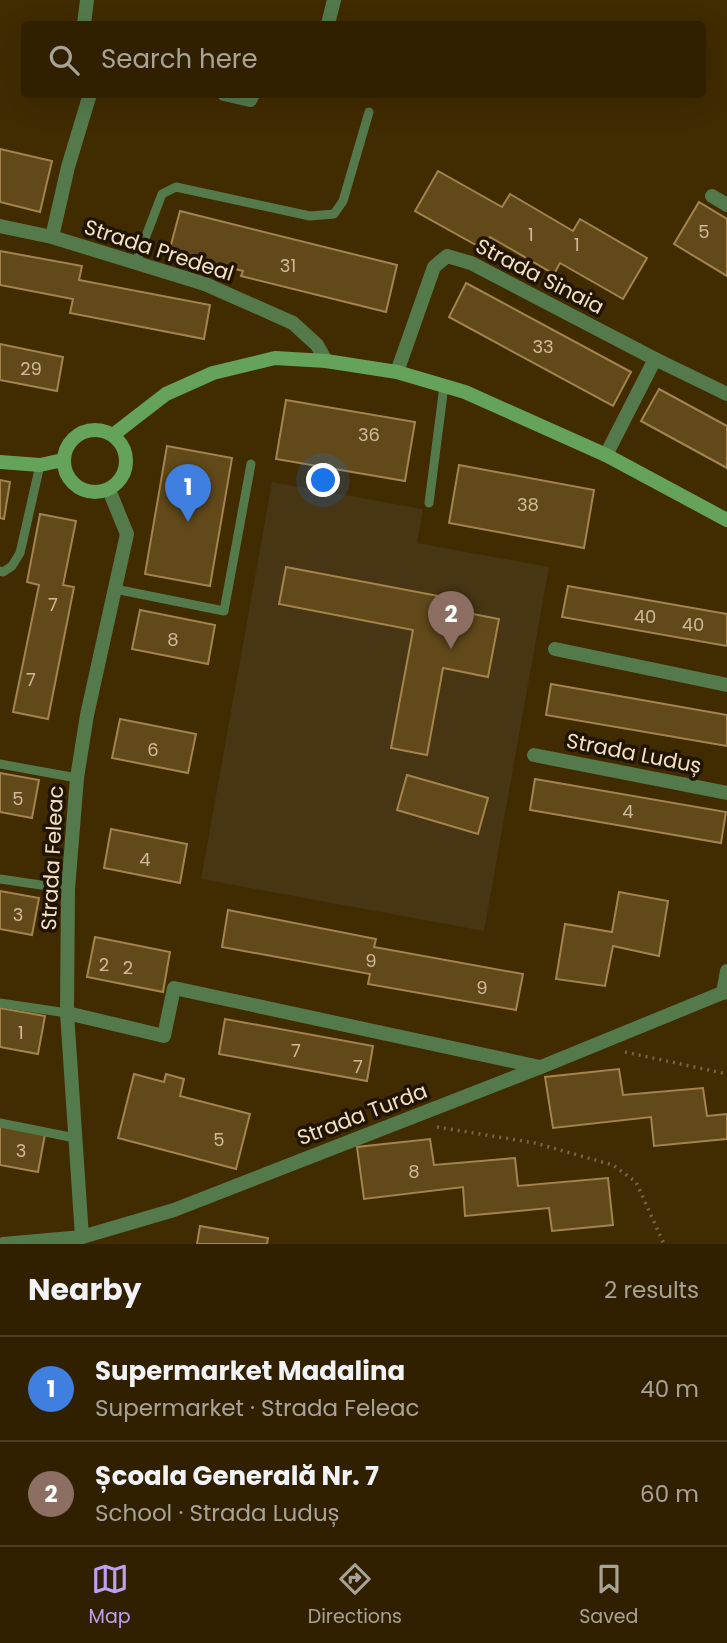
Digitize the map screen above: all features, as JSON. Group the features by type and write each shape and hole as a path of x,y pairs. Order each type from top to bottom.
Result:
{"main road":[{"path":"113,435 166,394 213,373 275,358 326,360 397,372 465,392 606,455 727,520"},
{"path":"92,429 113,435 121,443 127,464 118,483 109,490 96,493 73,483 63,460 72,440 92,429"},
{"path":"0,462 40,465 63,460"}],"street":[{"path":"84,21 87,0"},
{"path":"329,21 334,0"},
{"path":"52,237 68,167 89,98"},
{"path":"712,196 727,205"},
{"name":"Strada Predeal","path":"0,226 52,237 205,284 293,323 317,345 326,360"},
{"name":"Strada Sinaia","path":"397,372 433,267 447,256 471,262 727,394"},
{"path":"606,455 655,359"},
{"name":"Strada Feleac","path":"82,1237 67,1013 68,889 78,778 87,715 127,534 109,490"},
{"path":"555,649 727,685"},
{"name":"Strada Luduș","path":"534,755 727,793"},
{"path":"725,992 727,971"},
{"path":"67,1013 164,1035 174,989 541,1067"},
{"name":"Strada Turda","path":"3,1244 82,1237 174,1210 725,992"}],"lane":[{"path":"136,262 162,194 176,187 310,216 334,214 343,201 369,112"},
{"path":"429,503 444,386"},
{"path":"115,589 224,611 251,464"},
{"path":"0,571 4,572 12,566 20,553 40,465"},
{"path":"0,764 78,778"},
{"path":"0,879 68,889"},
{"path":"0,1003 67,1013"},
{"path":"0,1123 75,1138"}],"path":[{"path":"592,1045 727,1074"},
{"path":"409,1118 422,1124 535,1143 613,1165 636,1182 664,1244"}],"shaded area":[{"path":"272,482 423,509 417,543 549,567 484,931 201,879"}],"building":[{"path":"0,149 52,161 40,212 0,202"},
{"path":"438,171 502,207 510,194 573,231 580,219 647,258 623,299 560,263 554,274 490,237 483,249 415,211"},
{"path":"699,202 727,219 727,276 674,244"},
{"path":"180,211 397,265 386,312 241,276 243,271 169,252"},
{"path":"0,251 82,266 79,280 210,305 204,339 70,313 73,299 0,285"},
{"path":"466,283 631,372 613,406 449,317"},
{"path":"0,344 63,357 57,391 0,380"},
{"path":"659,389 727,426 727,468 641,421"},
{"path":"286,400 415,422 405,481 276,459"},
{"path":"167,446 232,458 210,586 145,574"},
{"path":"459,465 594,490 584,548 449,523"},
{"path":"0,480 10,482 4,519 0,518"},
{"path":"40,514 76,521 63,585 74,587 48,719 13,712 39,585 27,582"},
{"path":"286,567 449,598 447,609 499,619 488,677 443,668 427,755 391,748 413,630 279,604"},
{"path":"568,586 727,614 727,646 562,617"},
{"path":"140,610 215,625 208,664 132,649"},
{"path":"551,684 727,715 727,746 546,715"},
{"path":"120,719 196,734 188,773 112,758"},
{"path":"0,773 39,780 32,818 0,812"},
{"path":"407,775 488,798 478,834 397,810"},
{"path":"535,779 726,812 721,843 530,810"},
{"path":"111,829 187,844 180,883 104,868"},
{"path":"0,891 39,898 32,935 0,929"},
{"path":"619,892 668,901 659,956 613,946 605,986 556,979 565,924 612,932"},
{"path":"228,910 376,939 374,947 523,974 516,1010 368,984 370,974 222,947"},
{"path":"95,937 170,952 163,992 87,977"},
{"path":"0,1008 45,1016 38,1054 0,1047"},
{"path":"225,1019 373,1046 367,1081 219,1054"},
{"path":"619,1069 623,1095 703,1088 707,1116 727,1114 727,1139 654,1146 651,1117 553,1128 545,1077"},
{"path":"134,1074 164,1082 166,1074 184,1079 180,1096 250,1114 236,1169 118,1138"},
{"path":"0,1126 45,1134 38,1172 0,1165"},
{"path":"430,1139 434,1165 515,1158 518,1186 608,1178 613,1225 552,1231 549,1208 465,1216 463,1187 364,1199 357,1147"},
{"path":"200,1226 268,1238 267,1244 197,1244"}],"place":[{"name":"Supermarket Madalina","path":"188,522"},
{"name":"Școala Generală Nr. 7","path":"451,649"}]}
